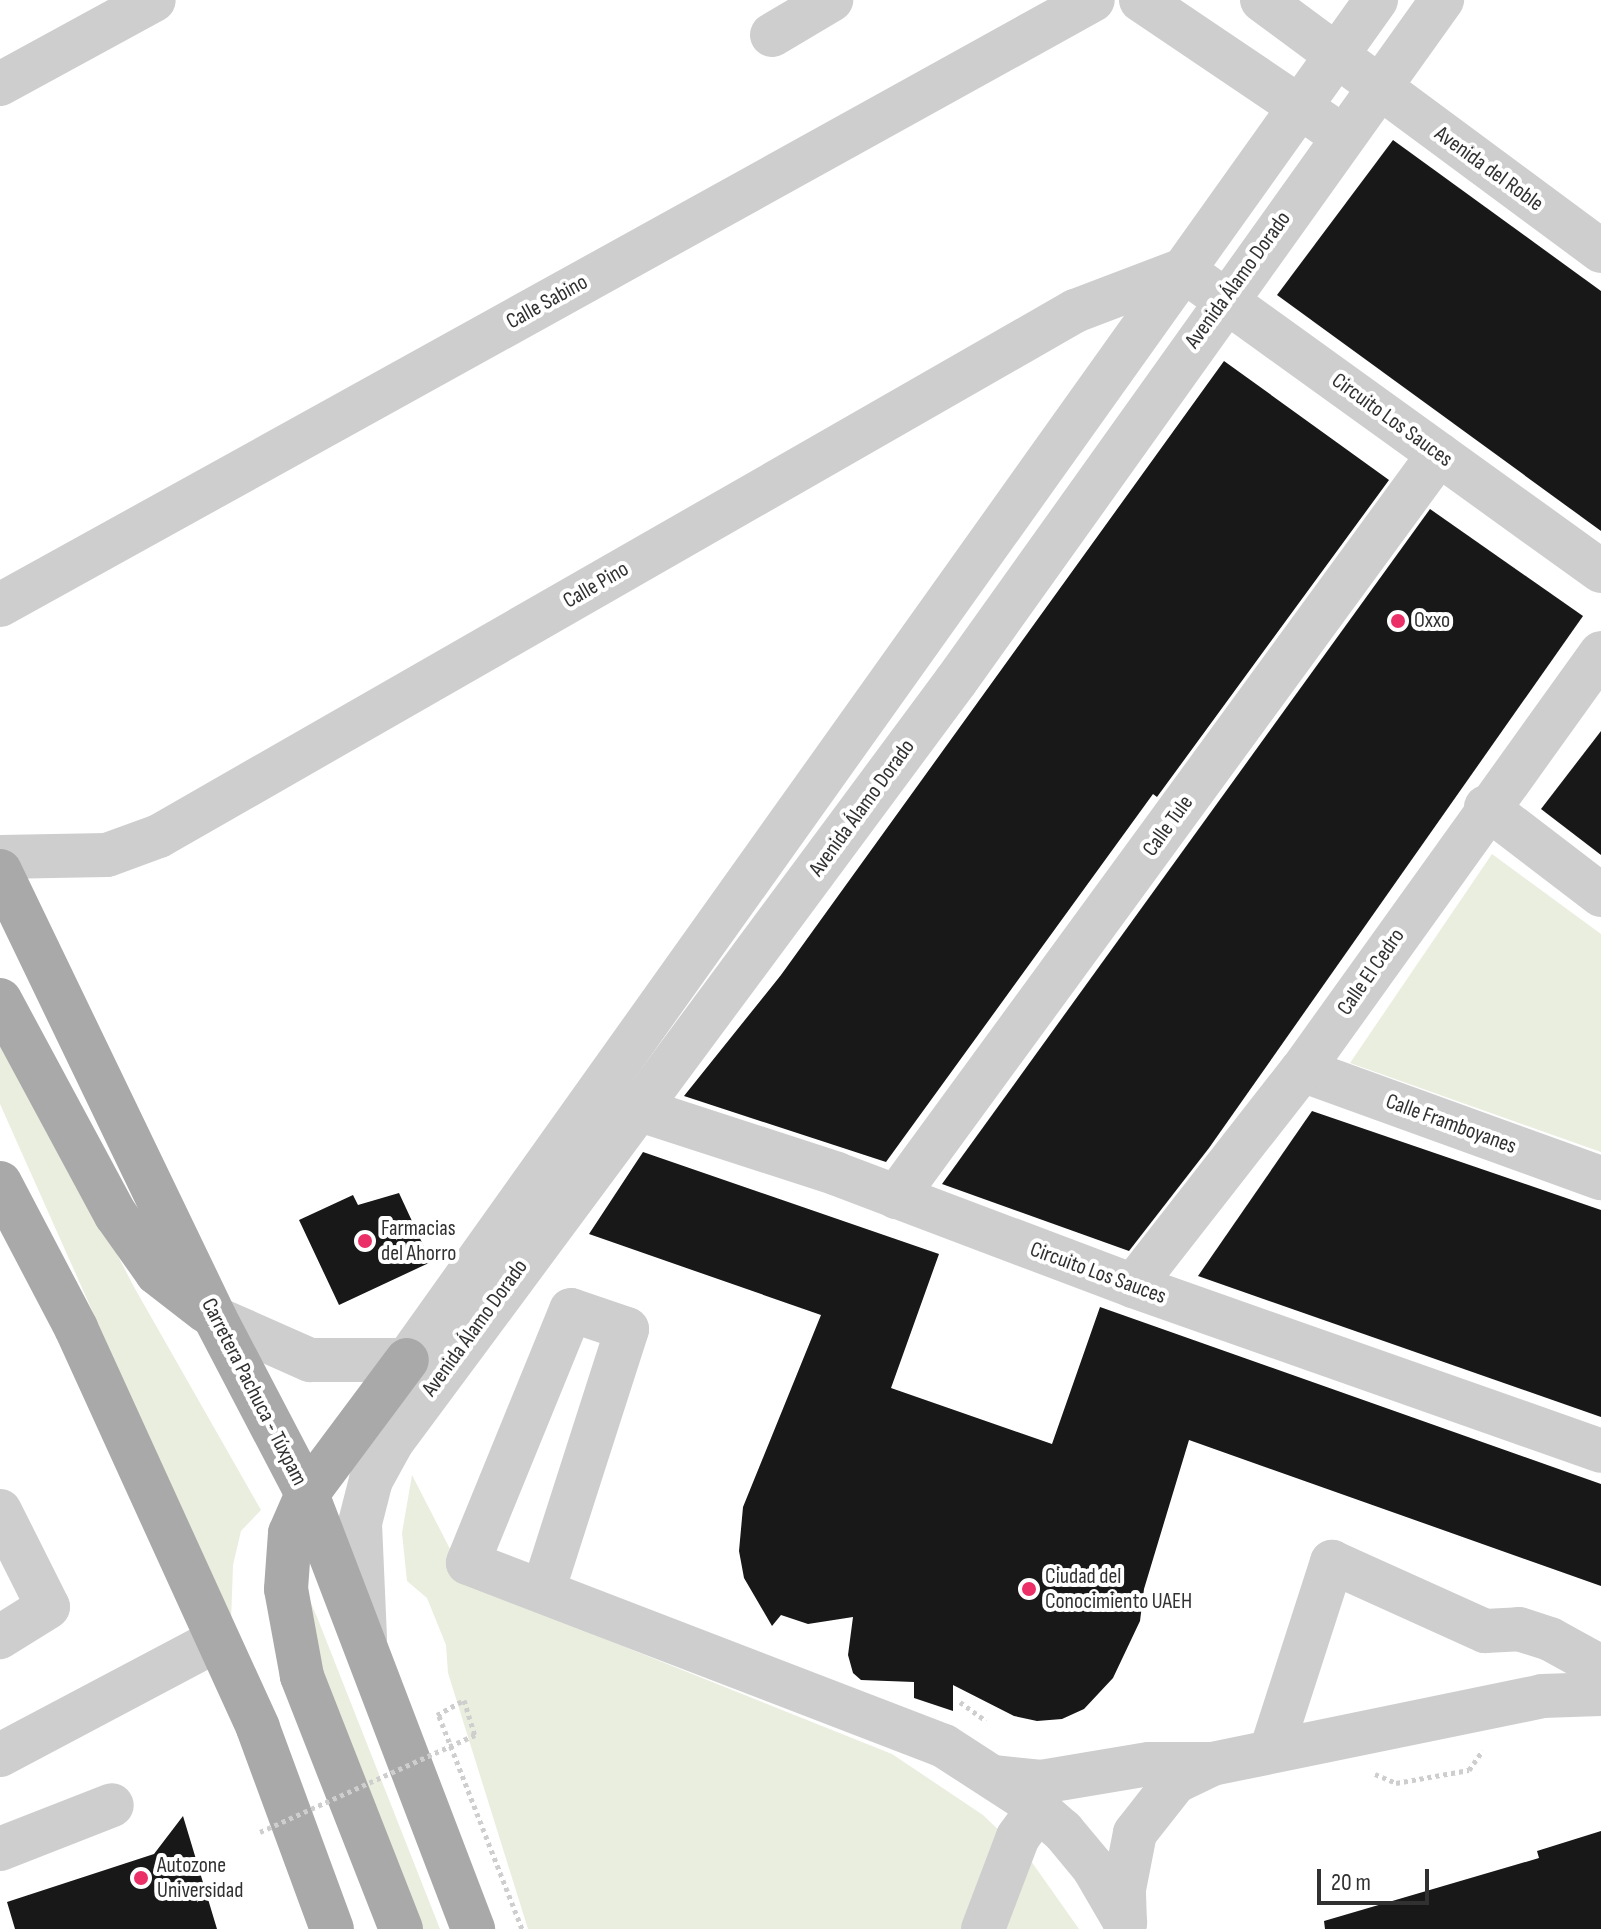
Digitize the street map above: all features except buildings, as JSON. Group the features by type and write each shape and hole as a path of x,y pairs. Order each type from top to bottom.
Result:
{"main road":[{"name":"Carretera Pachuca - Túxpam","path":"0,871 215,1318 307,1494 473,1929"},
{"path":"0,1000 116,1215 157,1273 215,1318"},
{"path":"0,1183 76,1328 258,1728 327,1927"},
{"path":"401,1929 302,1676 286,1589 290,1533 307,1494 407,1360"}],"street":[{"path":"0,84 154,0"},
{"path":"772,35 831,0"},
{"name":"Calle Sabino","path":"0,605 1093,0"},
{"path":"1141,0 1343,135"},
{"name":"Avenida del Roble","path":"1262,0 1601,251"},
{"name":"Avenida Álamo Dorado","path":"215,1318 310,1360 407,1360 1300,107 1334,54 1376,0"},
{"name":"Avenida Álamo Dorado","path":"365,1640 360,1523 371,1480 401,1429 956,681 1224,299 1442,0"},
{"name":"Circuito Los Sauces","path":"1183,270 1601,571"},
{"name":"Calle Pino","path":"0,857 107,855 159,836 1075,311 1183,270"},
{"name":"Calle Tule","path":"896,1197 1439,454"},
{"path":"911,653 956,681"},
{"name":"Calle El Cedro","path":"1133,1286 1302,1070 1486,807 1601,653"},
{"path":"1486,807 1601,895"},
{"name":"Calle Framboyanes","path":"1302,1070 1601,1178"},
{"name":"Circuito Los Sauces","path":"595,1097 641,1109 896,1197 1133,1286 1601,1451"},
{"path":"543,1591 627,1329 571,1310 468,1563 900,1725 993,1777 1038,1809 1093,1867 1126,1925"},
{"path":"0,1511 48,1607 0,1637"},
{"path":"1271,1751 1332,1562 1485,1631 1519,1629 1550,1639 1601,1667"},
{"path":"0,1755 217,1640"},
{"path":"993,1777 1041,1782 1149,1764 1212,1764 1542,1696 1601,1694"},
{"path":"1126,1925 1125,1877 1135,1833 1175,1782 1212,1764"},
{"path":"0,1849 112,1805"},
{"path":"983,1929 1018,1837 1038,1809"}],"path":[{"path":"260,1832 475,1735 464,1700"},
{"path":"1372,1772 1396,1783 1469,1770 1491,1740"}],"shaded area":[{"path":"1492,854 1601,934 1601,1152 1350,1063"},
{"path":"0,1028 134,1287 261,1510 241,1531 233,1565 231,1622 0,1104"},
{"path":"412,1475 468,1584 892,1754 983,1815 1031,1861 1079,1929 528,1929 448,1673 446,1645 427,1598 407,1581 402,1533"},
{"path":"288,1551 317,1617 440,1929 393,1929"}],"place":[{"name":"Oxxo","path":"1398,621"},
{"name":"Farmacias del Ahorro","path":"365,1241"},
{"name":"Ciudad del Conocimiento UAEH","path":"1029,1589"},
{"name":"Autozone Universidad","path":"141,1878"}]}
